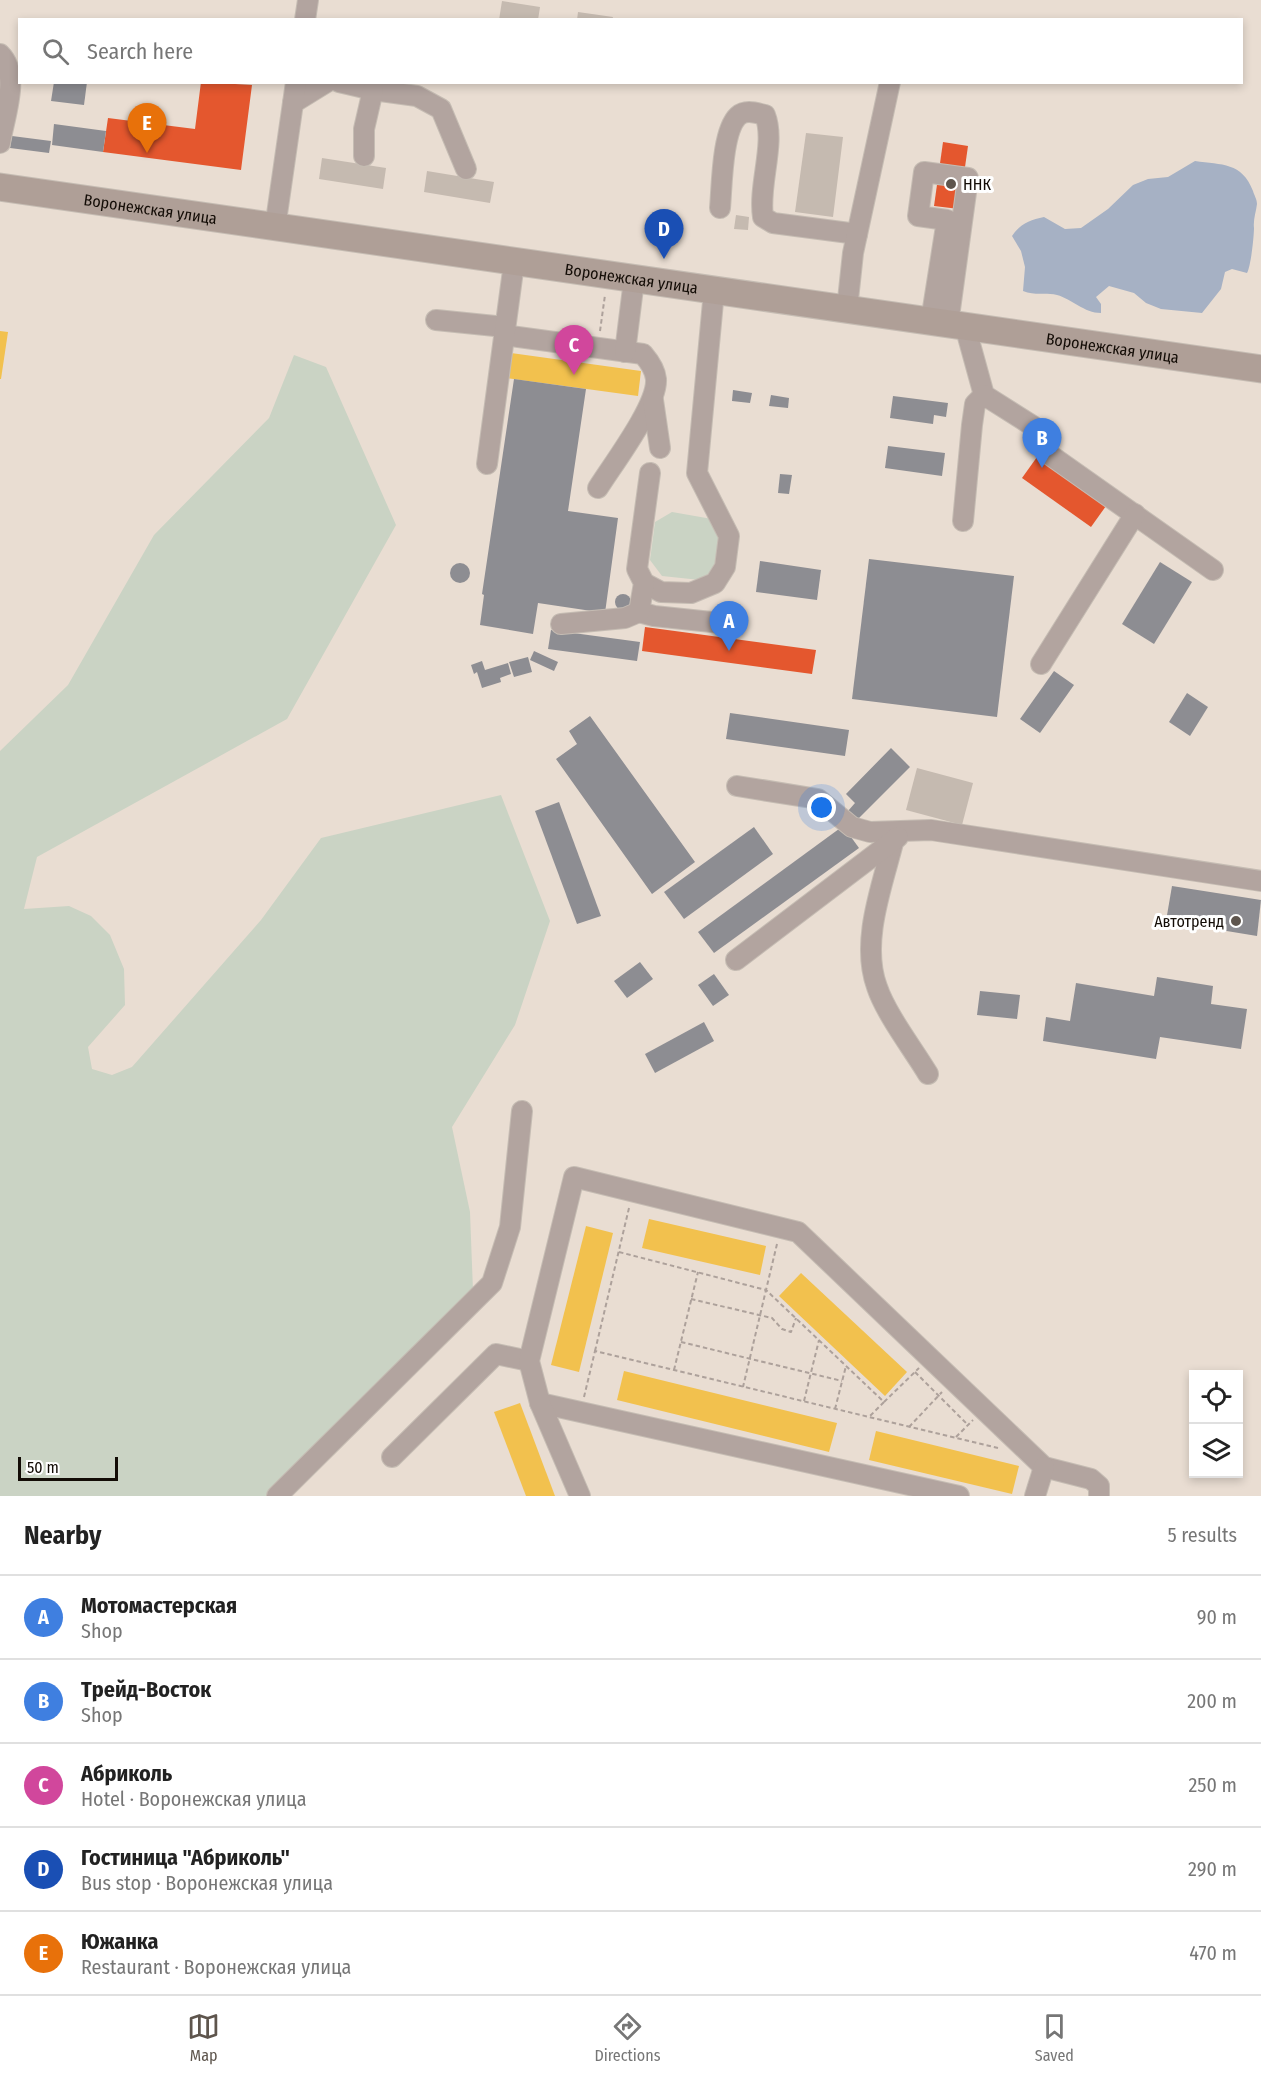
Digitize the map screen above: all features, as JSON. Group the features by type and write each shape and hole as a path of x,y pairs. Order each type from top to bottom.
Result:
{"highway":[{"name":"Воронежская улица","path":"0,187 1261,369"}],"street":[{"path":"305,18 308,0"},
{"path":"0,54 7,61 11,78 0,143"},
{"path":"275,228 296,84"},
{"path":"293,104 324,84"},
{"path":"348,84 417,96 441,109 466,169"},
{"path":"847,309 857,234 890,84"},
{"path":"364,156 364,129 373,90"},
{"path":"720,208 728,134 738,116 751,111 765,116 770,128 760,198 763,217 773,223 857,234"},
{"path":"948,324 968,178 924,172 918,216 947,220 948,324 984,395 1032,426 1050,455 1214,570"},
{"path":"487,464 514,263"},
{"path":"624,352 634,280"},
{"path":"650,473 637,569 644,583 661,592 691,593 715,583 725,567 729,536 697,473 714,291"},
{"path":"436,320 643,354 651,362 656,378 653,400 660,448"},
{"path":"963,521 975,404 984,395"},
{"path":"598,488 653,400"},
{"path":"1041,664 1135,514"},
{"path":"639,612 644,583"},
{"path":"561,624 625,618 639,612 721,623"},
{"path":"737,786 818,799 852,827 870,832 901,834 931,830 1261,881"},
{"path":"736,960 901,834"},
{"path":"901,834 878,905 871,956 878,990 928,1074"},
{"path":"277,1496 492,1284 510,1227 522,1111"},
{"path":"580,1496 540,1403 529,1361 574,1177 798,1232 922,1365 953,1380 1044,1467 1091,1479 1099,1486 1099,1496"},
{"path":"392,1457 496,1354 529,1361"},
{"path":"540,1403 959,1496"},
{"path":"1035,1496 1044,1467"}],"path":[{"path":"598,348 608,276"},
{"path":"580,1412 633,1192"},
{"path":"743,1387 781,1228"},
{"path":"619,1252 766,1290 884,1402"},
{"path":"674,1370 698,1272"},
{"path":"691,1299 772,1318 782,1329 792,1332 796,1318"},
{"path":"804,1401 819,1340"},
{"path":"681,1342 842,1381"},
{"path":"595,1351 1000,1448"},
{"path":"869,1417 922,1365 938,1395 968,1425"},
{"path":"836,1409 846,1366"},
{"path":"909,1427 953,1380"},
{"path":"956,1437 984,1410"}],"green space":[{"path":"294,355 326,367 396,525 287,719 37,857 24,909 69,906 91,916 110,935 124,969 125,1005 88,1047 92,1069 112,1075 132,1067 261,920 321,838 501,795 550,921 515,1025 452,1127 470,1212 473,1291 270,1496 0,1496 0,751 68,685 154,535 269,418"},
{"path":"672,512 712,519 721,533 715,571 700,580 662,576 650,560 655,522"}],"water":[{"path":"1195,161 1237,170 1248,182 1257,204 1247,273 1232,269 1225,272 1221,289 1202,313 1161,309 1146,303 1134,293 1109,286 1096,297 1101,304 1101,313 1089,311 1057,295 1023,291 1025,267 1021,251 1012,236 1022,226 1044,217 1065,229 1081,228 1108,209 1133,185 1148,179 1168,177"}],"building: Homes":[{"path":"0,331 8,332 1,379 0,379"},
{"path":"511,353 641,371 638,396 507,378"},
{"path":"649,1219 766,1246 760,1275 642,1248"},
{"path":"586,1226 613,1233 579,1372 551,1365"},
{"path":"801,1273 907,1372 885,1396 779,1296"},
{"path":"624,1371 837,1423 829,1452 617,1400"},
{"path":"520,1403 555,1496 526,1496 494,1412"},
{"path":"876,1431 1019,1466 1012,1494 869,1460"}],"building: Shops":[{"path":"201,84 252,85 241,170 103,152 108,118 195,129"},
{"path":"943,142 968,146 959,209 934,206"},
{"path":"1037,457 1106,506 1091,527 1022,478"},
{"path":"645,627 816,650 812,674 642,651"}],"building: Industry":[{"path":"54,84 87,84 84,105 51,101"},
{"path":"54,124 106,131 103,152 52,145"},
{"path":"12,136 51,141 49,153 10,148"},
{"path":"514,379 586,389 568,511 618,518 605,613 538,603 533,634 480,625 484,595 482,594"},
{"path":"733,390 752,393 750,403 732,401"},
{"path":"771,395 789,398 788,408 769,406"},
{"path":"893,396 948,403 946,417 934,415 933,424 890,418"},
{"path":"888,446 945,453 942,476 885,468"},
{"path":"780,474 792,475 789,494 778,493"},
{"path":"869,559 1014,576 997,717 852,699"},
{"path":"760,561 821,570 817,600 756,592"},
{"path":"1160,562 1192,582 1154,644 1122,624"},
{"path":"456,563 464,563 470,569 470,577 464,583 456,583 450,577 450,569"},
{"path":"623,594 631,602 623,610 615,602"},
{"path":"551,630 640,642 637,661 548,649"},
{"path":"534,651 558,662 554,671 530,660"},
{"path":"528,657 532,672 514,677 509,662"},
{"path":"482,661 485,670 508,663 511,674 500,678 501,682 482,688 477,672 474,674 471,665"},
{"path":"1054,671 1074,685 1040,733 1020,719"},
{"path":"1187,693 1208,707 1190,736 1169,722"},
{"path":"730,713 849,730 845,756 726,739"},
{"path":"590,716 695,862 652,894 556,759 577,744 569,731"},
{"path":"891,748 910,767 857,820 848,811 855,803 846,794"},
{"path":"559,802 601,916 577,924 535,811"},
{"path":"843,826 859,848 714,953 698,932"},
{"path":"754,827 773,854 684,919 664,892"},
{"path":"1172,886 1261,900 1257,936 1166,921"},
{"path":"640,962 653,979 627,998 614,981"},
{"path":"714,974 729,995 713,1006 698,985"},
{"path":"1157,977 1213,986 1211,1004 1247,1009 1241,1049 1160,1037 1156,1059 1043,1041 1046,1017 1070,1021 1076,983 1154,996"},
{"path":"980,991 1020,995 1017,1019 977,1015"},
{"path":"704,1022 714,1041 655,1073 645,1054"}],"building: Other":[{"path":"502,1 540,7 538,18 499,18"},
{"path":"578,12 613,17 613,18 577,18"},
{"path":"806,133 843,137 833,217 795,212"},
{"path":"322,158 386,168 383,189 319,179"},
{"path":"427,171 494,182 490,203 424,192"},
{"path":"736,215 749,217 748,230 734,229"},
{"path":"917,768 973,783 962,825 906,810"}],"place":[{"name":"Южанка","path":"147,153"},
{"name":"ННК","path":"951,184"},
{"name":"Гостиница \"Абриколь\"","path":"664,259"},
{"name":"Абриколь","path":"574,375"},
{"name":"Трейд-Восток","path":"1042,468"},
{"name":"Мотомастерская","path":"729,651"},
{"name":"Автотренд","path":"1236,921"}]}
